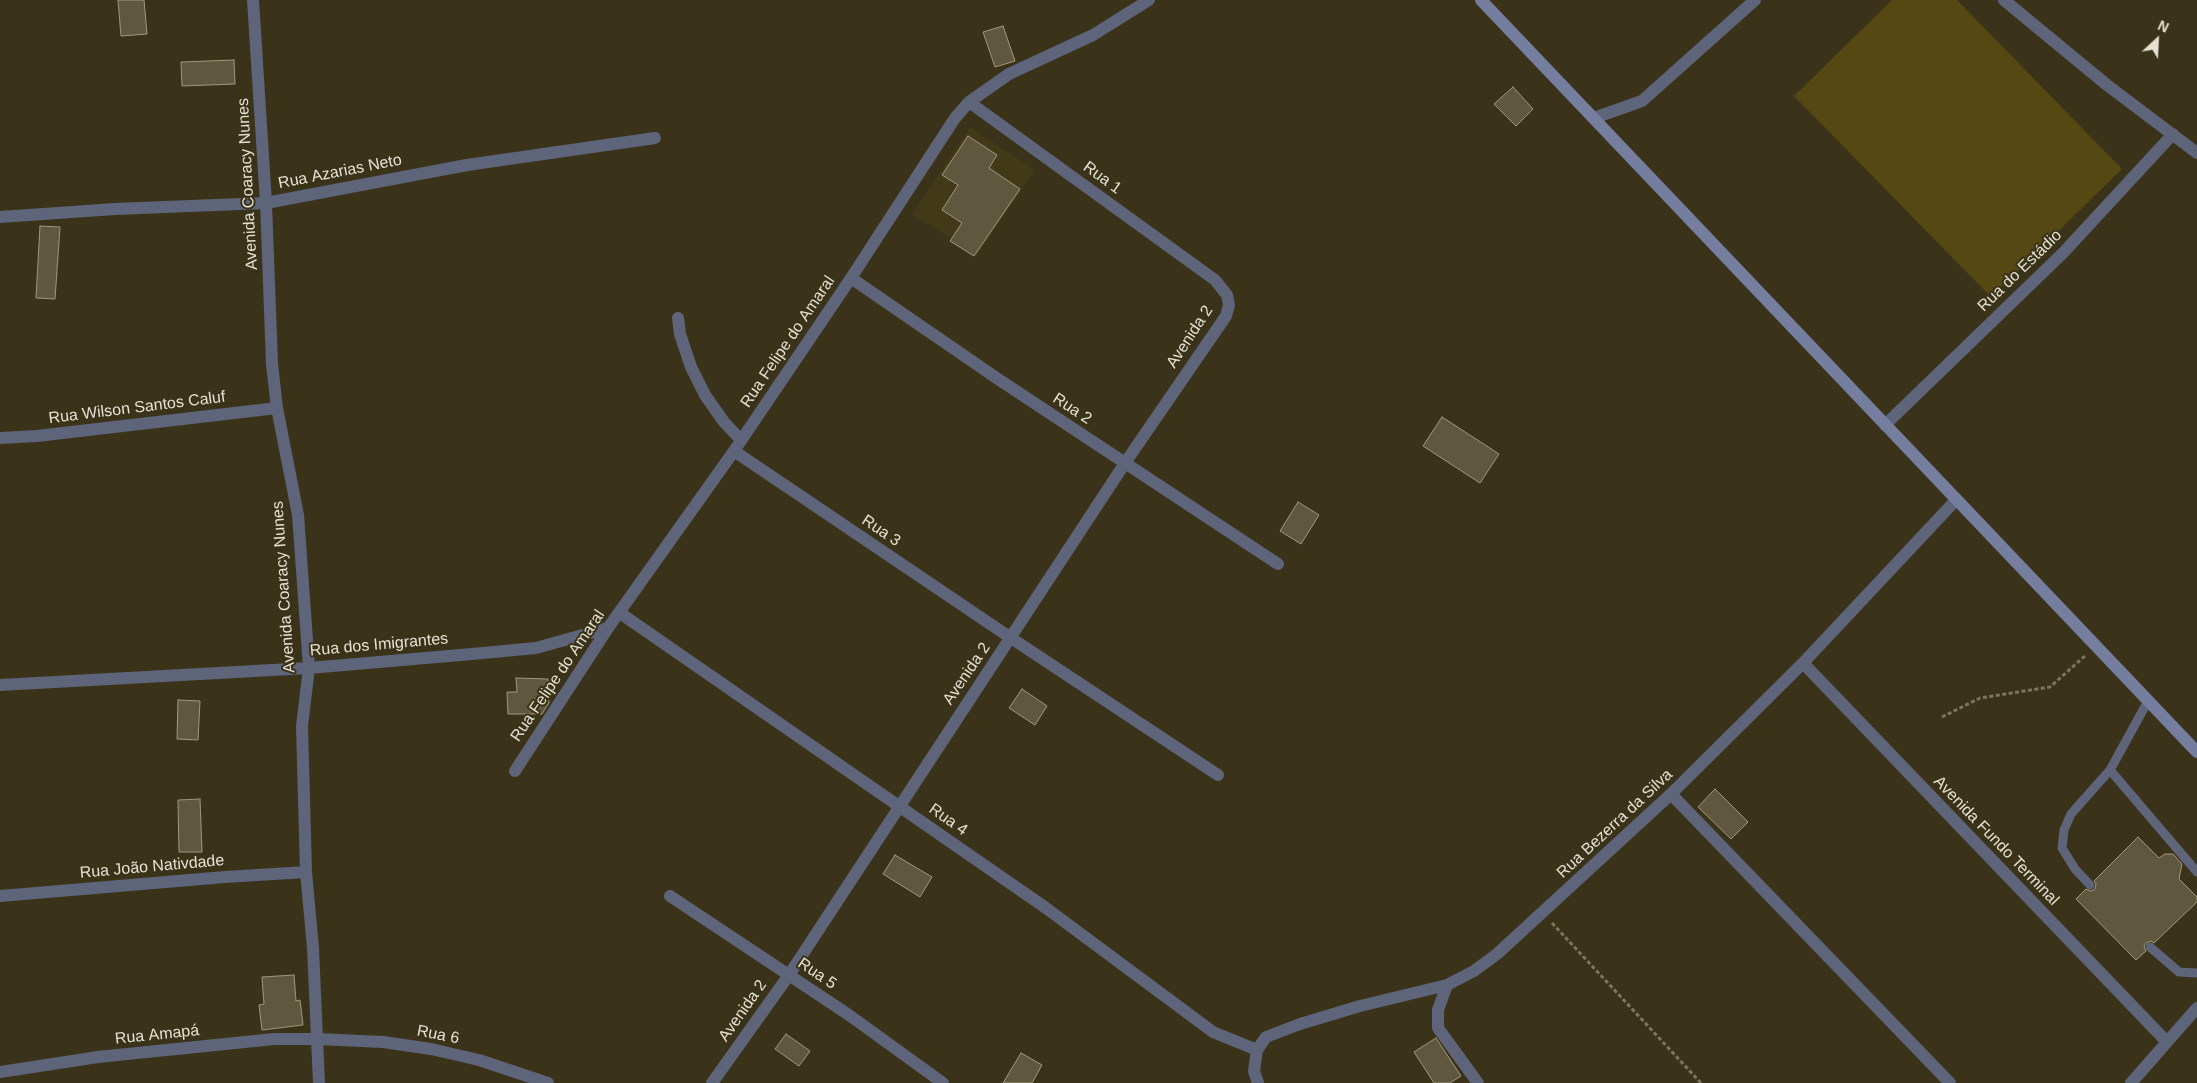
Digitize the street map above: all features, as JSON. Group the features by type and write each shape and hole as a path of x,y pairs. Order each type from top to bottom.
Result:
{"street":[{"name":"Avenida Coaracy Nunes","path":"253,0 266,203 272,364 277,408 298,515 308,668 302,726 306,872 313,948 319,1083"},
{"name":"Rua Felipe do Amaral","path":"515,771 608,628 620,614 737,445 850,278 942,135 969,102 1009,74 1093,35 1150,0"},
{"path":"1481,0 2197,752"},
{"path":"1594,118 1642,101 1755,0"},
{"path":"2004,0 2108,85 2197,153"},
{"name":"Rua 1","path":"969,102 1215,280"},
{"name":"Rua do Estádio","path":"1885,425 2063,253 2173,134"},
{"name":"Rua Azarias Neto","path":"0,217 114,209 266,203 467,165 655,138"},
{"name":"Rua 2","path":"850,278 1278,564"},
{"name":"Avenida 2","path":"712,1083 789,975 1125,463 1226,316 1229,305 1227,296 1215,280"},
{"name":"Rua 3","path":"678,318 680,334 691,367 705,396 724,422 737,445 1010,638 1218,776"},
{"name":"Rua Wilson Santos Caluf","path":"0,438 121,427 277,408"},
{"name":"Rua Bezerra da Silva","path":"1258,1083 1254,1072 1257,1050 1266,1037 1300,1024 1360,1006 1447,985 1474,971 1497,954 1671,794 1803,663 1956,500"},
{"name":"Rua 4","path":"620,614 1046,908 1213,1032 1257,1050"},
{"name":"Rua dos Imigrantes","path":"0,685 308,668 536,648 608,628"},
{"name":"Avenida Fundo Terminal","path":"1803,663 2166,1041"},
{"path":"1671,794 1950,1083"},
{"name":"Rua João Nativdade","path":"0,896 306,872"},
{"name":"Rua 5","path":"670,896 849,1015 943,1083"},
{"path":"1447,985 1438,1010 1438,1028 1478,1083"},
{"path":"2131,1083 2197,1008"},
{"name":"Rua Amapá","path":"0,1072 98,1057 264,1040 318,1039"},
{"name":"Rua 6","path":"318,1039 384,1042 431,1049 479,1060 548,1083"}],"lane":[{"path":"2090,885 2075,869 2062,848 2064,830 2071,814 2110,770 2148,700"},
{"path":"2110,770 2197,872"},
{"path":"2150,947 2179,972 2197,973"}],"path":[{"path":"1942,717 1980,698 2050,687 2096,646"},
{"path":"1543,913 1701,1083"}],"shaded area":[{"path":"1892,0 1957,0 2122,169 1991,297 1794,96"},
{"path":"970,127 1035,170 977,255 912,214"}],"building":[{"path":"118,0 144,0 147,34 121,36"},
{"path":"1003,26 1015,61 995,67 983,32"},
{"path":"234,60 235,84 182,86 181,62"},
{"path":"1513,87 1533,109 1516,126 1494,104"},
{"path":"968,136 997,155 989,168 1020,189 974,256 950,241 962,223 942,210 958,185 942,175"},
{"path":"40,226 60,227 55,299 36,298"},
{"path":"1442,417 1499,454 1480,483 1423,446"},
{"path":"1298,502 1319,515 1301,544 1280,531"},
{"path":"516,678 548,679 549,703 542,714 508,714 507,692 517,692"},
{"path":"1022,689 1047,706 1035,725 1009,708"},
{"path":"178,700 200,701 198,740 177,739"},
{"path":"1715,789 1748,822 1731,839 1698,807"},
{"path":"200,799 202,852 179,852 178,800"},
{"path":"2138,837 2159,858 2165,854 2173,854 2175,856 2182,864 2179,879 2197,897 2197,902 2154,943 2151,941 2146,943 2144,946 2146,951 2136,960 2076,899 2086,889 2091,891 2095,889 2096,884 2094,881"},
{"path":"895,855 932,877 920,897 883,874"},
{"path":"294,975 296,1001 300,1000 303,1025 262,1030 259,1005 264,1004 262,977"},
{"path":"786,1034 810,1051 799,1066 775,1049"},
{"path":"1436,1038 1461,1076 1450,1083 1434,1083 1414,1052"},
{"path":"1021,1053 1042,1065 1032,1083 1003,1083"}]}
